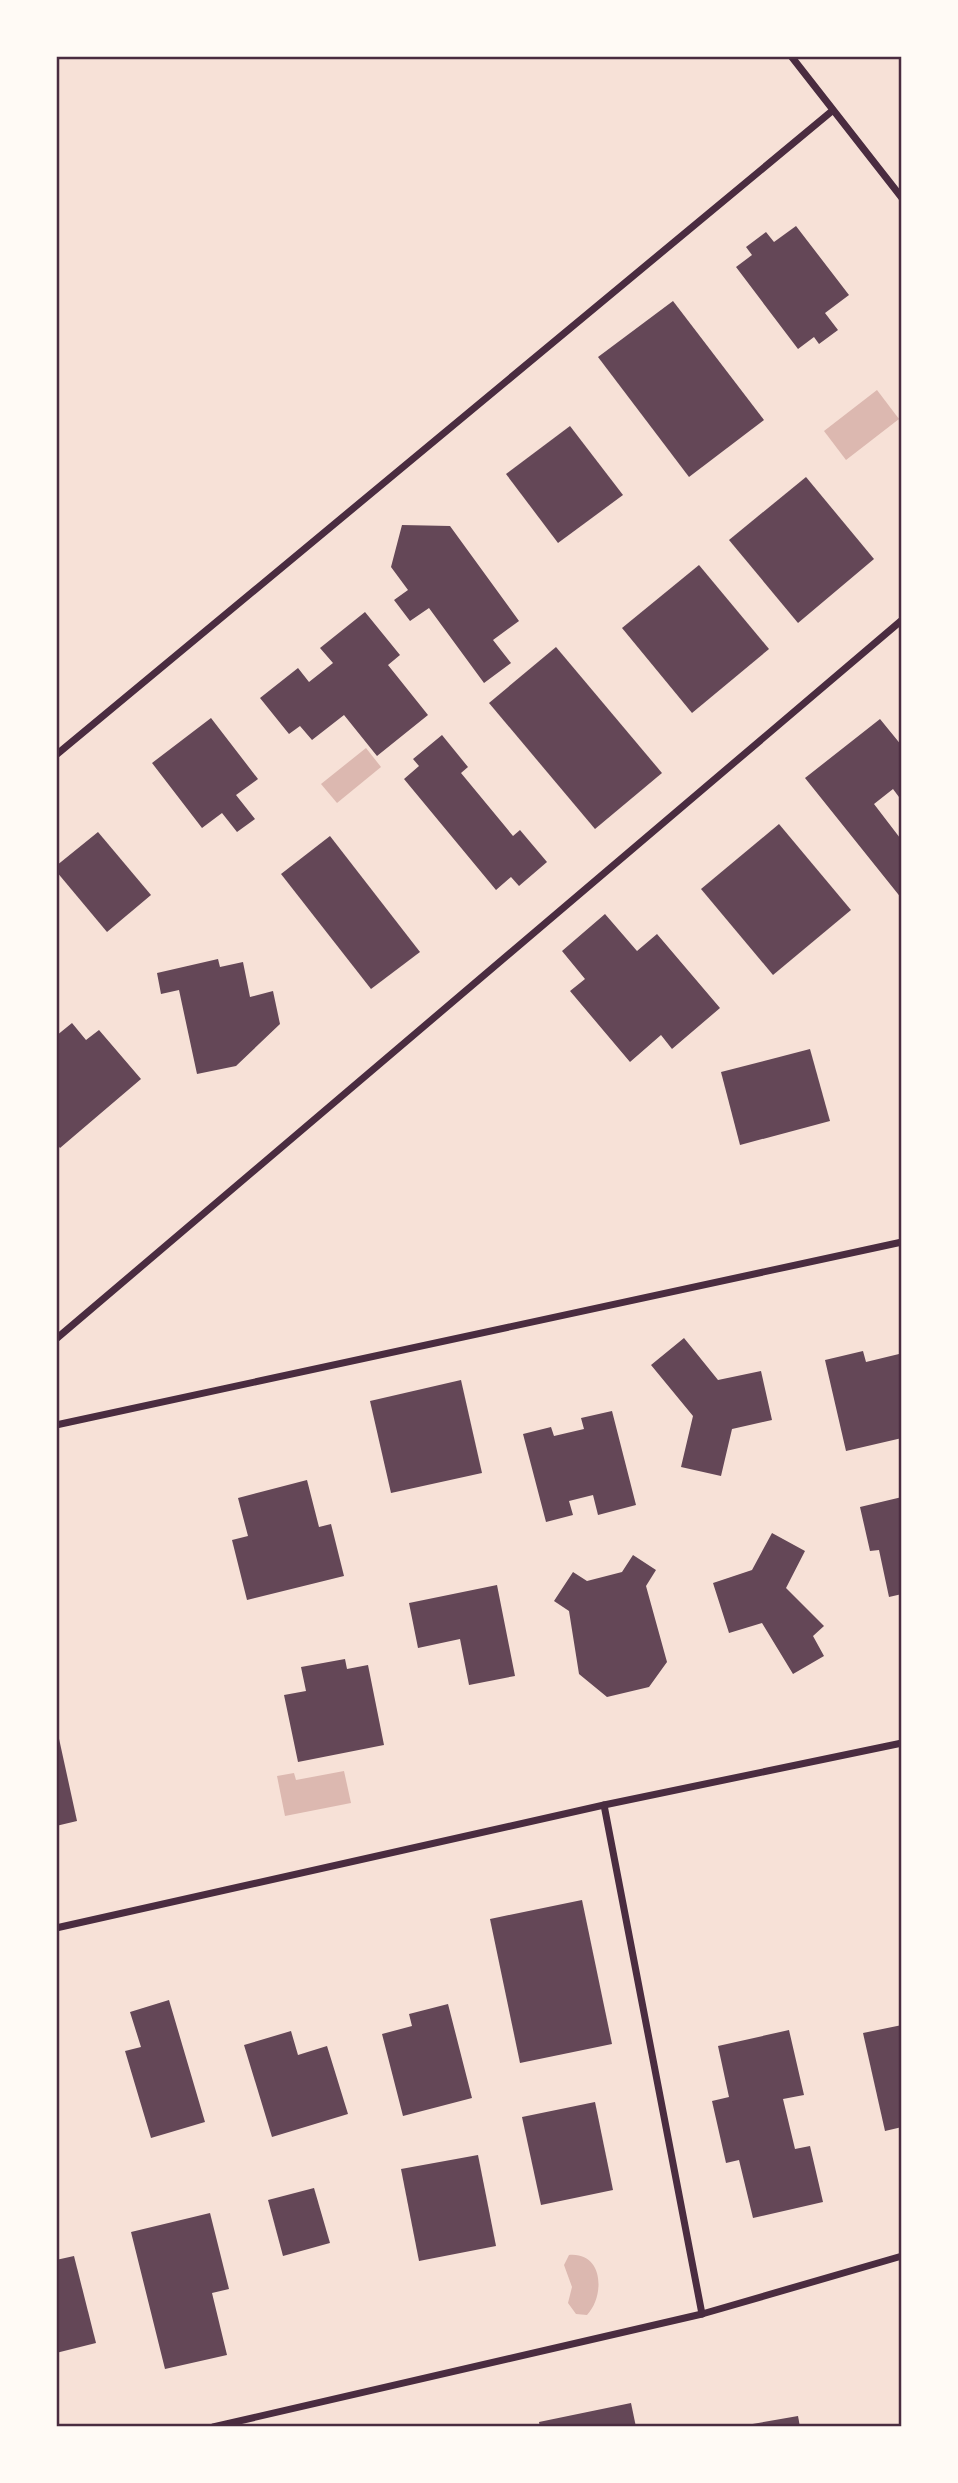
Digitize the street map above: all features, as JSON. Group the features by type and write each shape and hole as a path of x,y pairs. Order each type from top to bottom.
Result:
{"street":[{"path":"790,56 902,198"},
{"path":"56,755 832,111"},
{"path":"56,1339 902,620"},
{"path":"56,1425 902,1242"},
{"path":"56,1928 604,1805 902,1743"},
{"path":"604,1805 702,2314"},
{"path":"213,2427 702,2314 902,2256"}],"shaded area":[{"path":"877,390 899,419 846,460 824,431"},
{"path":"366,748 381,767 337,803 321,784"},
{"path":"344,1771 351,1803 285,1816 277,1776 294,1773 296,1780"},
{"path":"569,2255 589,2260 598,2277 597,2297 587,2315 576,2314 568,2303 572,2287 564,2265"}],"building":[{"path":"796,226 849,295 825,313 838,330 819,344 814,337 798,349 736,267 752,255 746,247 766,232 774,242"},
{"path":"673,301 764,420 689,477 598,357"},
{"path":"570,426 623,495 558,543 506,474"},
{"path":"806,477 874,559 798,623 729,540"},
{"path":"402,525 450,526 519,621 493,640 511,663 484,683 429,608 410,621 394,600 408,590 391,567"},
{"path":"699,565 769,649 692,713 622,628"},
{"path":"365,612 400,655 388,665 428,715 377,756 344,715 312,740 300,726 289,734 260,698 298,668 309,682 333,663 320,648"},
{"path":"556,647 662,773 595,829 489,703"},
{"path":"211,718 258,779 236,795 255,819 237,832 222,813 202,828 152,763"},
{"path":"880,719 902,746 902,801 893,789 874,804 900,838 902,837 902,899 805,778"},
{"path":"442,735 468,767 461,773 513,836 520,830 547,862 519,886 511,877 496,890 404,779 419,766 413,759"},
{"path":"779,824 851,910 773,975 701,889"},
{"path":"98,832 151,895 107,932 56,871 56,866"},
{"path":"330,836 420,952 371,989 281,874"},
{"path":"605,914 637,951 657,934 720,1008 672,1049 661,1035 630,1062 570,991 585,979 562,951"},
{"path":"218,959 220,967 243,962 250,997 273,991 280,1024 236,1066 197,1074 179,990 161,994 157,973"},
{"path":"72,1023 86,1040 99,1030 141,1079 60,1148 56,1143 56,1036"},
{"path":"810,1049 830,1121 740,1145 721,1072"},
{"path":"684,1338 718,1380 761,1371 772,1420 732,1429 721,1476 681,1467 693,1416 651,1365"},
{"path":"863,1351 866,1362 899,1354 902,1368 902,1438 846,1451 825,1360"},
{"path":"461,1380 482,1473 391,1493 370,1401"},
{"path":"612,1411 636,1505 598,1515 593,1495 569,1501 573,1515 546,1522 523,1434 551,1427 554,1436 584,1429 581,1418"},
{"path":"307,1480 319,1527 331,1524 344,1576 247,1600 232,1540 248,1536 238,1498"},
{"path":"902,1497 902,1594 889,1597 879,1550 870,1551 860,1507"},
{"path":"772,1533 805,1551 786,1588 824,1626 813,1636 824,1656 793,1674 762,1623 729,1633 713,1583 752,1570"},
{"path":"633,1555 656,1570 646,1586 667,1662 649,1687 607,1697 579,1674 569,1611 554,1601 573,1572 587,1581 622,1572"},
{"path":"497,1585 515,1676 469,1685 460,1639 418,1648 409,1603"},
{"path":"345,1659 347,1669 368,1665 384,1745 298,1762 284,1695 306,1691 301,1667"},
{"path":"56,1725 77,1821 56,1826"},
{"path":"582,1900 612,2044 520,2063 490,1919"},
{"path":"169,2000 205,2122 151,2138 125,2051 141,2047 130,2012"},
{"path":"448,2004 472,2098 403,2116 382,2034 412,2026 409,2014"},
{"path":"902,2025 902,2127 885,2131 863,2033"},
{"path":"789,2030 804,2095 783,2099 795,2149 810,2146 823,2202 753,2218 739,2160 726,2163 712,2101 729,2097 718,2046"},
{"path":"291,2031 298,2055 327,2046 348,2114 272,2137 244,2045"},
{"path":"595,2102 613,2190 541,2205 522,2117"},
{"path":"478,2155 496,2246 419,2261 401,2169"},
{"path":"314,2188 330,2243 283,2256 268,2200"},
{"path":"210,2213 229,2289 212,2293 227,2355 165,2369 131,2232"},
{"path":"74,2256 96,2343 56,2353 56,2260"},
{"path":"631,2403 636,2427 540,2427 539,2422"},
{"path":"798,2416 800,2427 741,2427 741,2426"}]}
